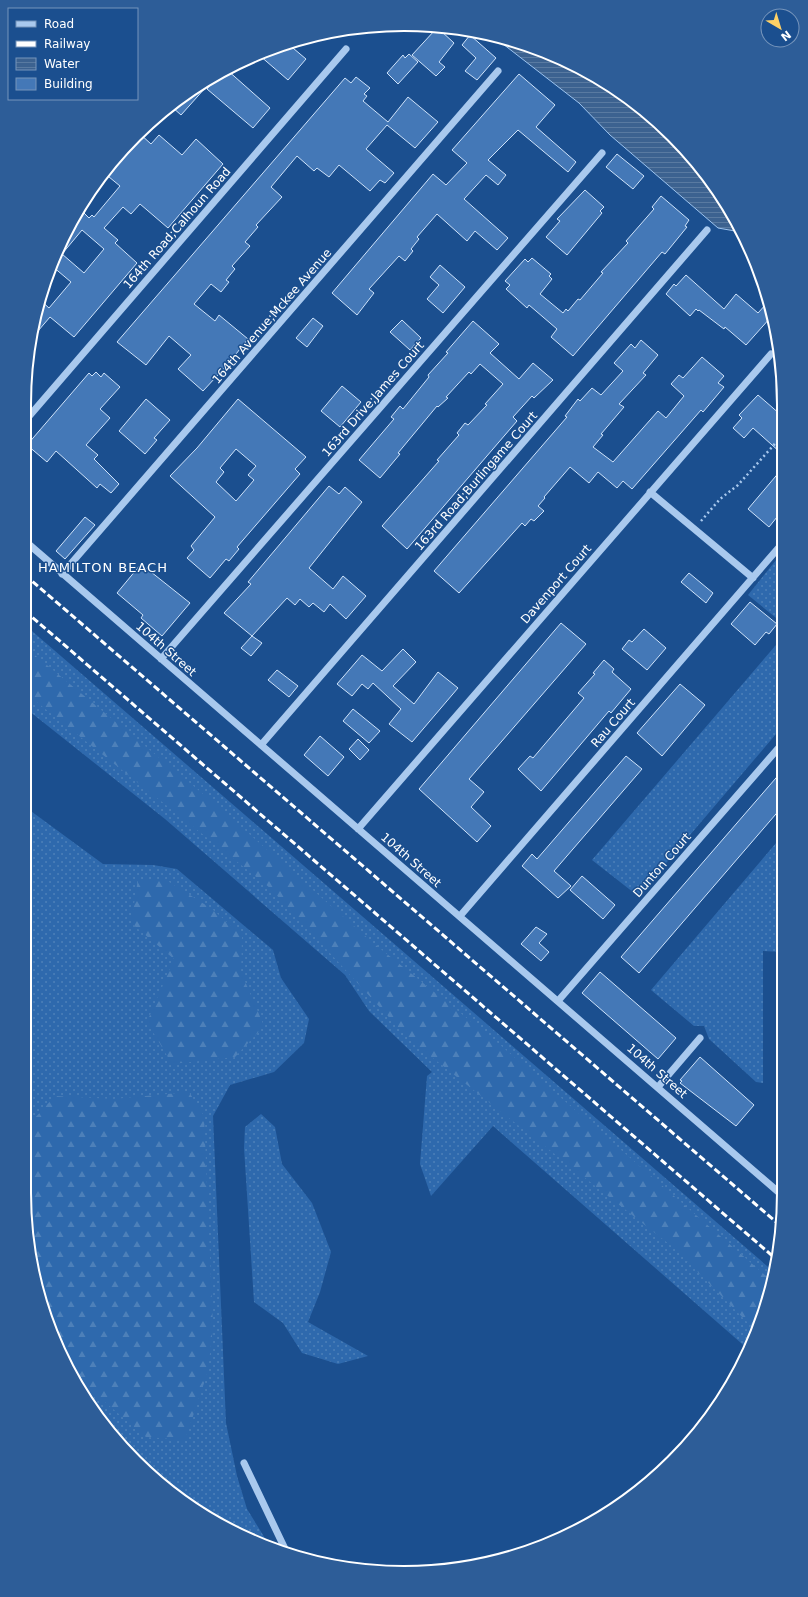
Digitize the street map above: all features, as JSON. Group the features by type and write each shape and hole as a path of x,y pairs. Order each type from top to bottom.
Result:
{"street":[{"name":"164th Road;Calhoun Road","path":"31,414 346,49"},
{"name":"164th Avenue;Mckee Avenue","path":"62,574 498,71"},
{"name":"163rd Drive;James Court","path":"161,659 602,153"},
{"name":"163rd Road;Burlingame Court","path":"261,745 706,230"},
{"name":"Davenport Court","path":"358,829 771,354"},
{"path":"650,492 753,578"},
{"name":"104th Street","path":"31,546 658,1086 777,1191"},
{"name":"Rau Court","path":"460,916 777,550"},
{"name":"Dunton Court","path":"558,1001 777,750"},
{"path":"658,1086 700,1038"},
{"path":"244,1463 284,1546"}],"path":[{"path":"694,529 720,499 738,485 777,442"}],"green space":[{"path":"753,272 758,287 754,280"},
{"path":"777,559 777,619 748,595"},
{"path":"31,630 769,1268 757,1313 744,1346 493,1126 431,1196 420,1164 427,1076 432,1072 369,1011 345,975 165,819 31,713"},
{"path":"777,644 777,733 638,896 592,860"},
{"path":"31,652 214,803 372,942 499,1044 767,1277 752,1327 674,1248 410,1040 270,888 31,698"},
{"path":"31,811 103,864 153,865 177,869 273,950 281,978 309,1019 304,1043 274,1072 230,1085 213,1116 226,1423 237,1476 247,1509 266,1540 239,1528 197,1503 177,1489 140,1457 108,1420 81,1380 59,1336 51,1313 38,1266 34,1242 31,1193"},
{"path":"777,842 777,952 763,951 763,1083 756,1082 709,1039 704,1026 694,1026 651,990"},
{"path":"138,879 166,880 212,909 242,935 241,972 264,1026 235,1057 172,1064 147,1022 174,959 131,923"},
{"path":"189,1092 204,1116 213,1327 208,1371 185,1440 146,1437 84,1384 59,1336 38,1266 32,1217 31,1122 55,1096 113,1099"},
{"path":"261,1114 275,1127 282,1164 312,1203 331,1252 320,1292 308,1322 368,1356 338,1364 302,1353 283,1323 254,1302 244,1148 245,1127"}],"water":[{"path":"504,45 547,59 569,69 611,94 631,108 668,140 700,177 734,231 718,228 610,135 579,103"}],"building":[{"path":"433,32 443,33 454,43 439,62 445,67 436,76 412,55"},
{"path":"469,37 473,37 496,58 477,80 465,71 476,58 462,45"},
{"path":"293,48 306,59 288,80 263,58"},
{"path":"409,54 418,62 398,84 387,73 403,55 405,58"},
{"path":"231,74 270,108 253,128 207,89"},
{"path":"519,74 555,105 536,127 576,162 568,172 518,130 488,160 506,175 498,185 486,175 464,199 508,238 497,250 475,231 467,241 437,214 417,237 419,239 411,249 413,251 405,261 399,256 369,289 374,293 357,315 332,293 433,174 446,185 467,163 452,150"},
{"path":"356,77 370,88 364,94 367,96 363,101 388,122 408,97 438,122 415,148 387,125 366,149 394,173 385,183 380,180 370,191 339,165 329,177 317,168 314,171 297,156 271,187 282,197 256,225 258,227 245,242 250,246 232,266 235,269 226,280 229,282 221,292 211,284 194,304 215,321 219,315 248,339 228,364 203,391 178,369 191,355 169,336 146,365 117,342 345,78 351,83"},
{"path":"203,90 181,115 175,110"},
{"path":"159,135 182,155 196,139 223,164 168,228 140,204 131,214 123,207 104,228 118,240 115,243 137,263 74,337 50,317 38,331 45,304 49,308 71,282 56,269 62,254 84,273 104,249 82,230 62,254 81,217 84,213 89,218 92,215 94,217 120,186 108,176 143,137 151,144"},
{"path":"617,154 644,176 633,189 606,167"},
{"path":"585,190 604,207 600,211 602,213 567,255 546,237 560,221 557,219"},
{"path":"661,196 689,220 685,226 687,227 665,254 662,252 573,356 551,337 557,329 529,305 527,308 506,289 510,285 505,281 525,259 528,262 532,258 551,274 549,276 552,279 540,294 563,313 566,309 568,311 578,299 580,300 603,273 601,272 628,243 626,241 654,209 652,207"},
{"path":"440,265 465,287 443,313 427,299 439,285 430,277"},
{"path":"686,275 724,309 736,294 758,313 764,307 767,321 746,345 725,327 724,329 699,310 698,311 696,309 690,316 666,294 674,284 676,286"},
{"path":"313,318 323,326 307,347 296,338"},
{"path":"402,320 421,338 410,350 390,332"},
{"path":"473,321 499,344 490,353 519,379 533,363 553,380 534,398 532,396 513,417 517,421 407,549 382,526 439,461 437,460 459,435 457,433 465,423 468,425 487,405 485,404 503,384 480,364 471,374 469,372 446,397 448,398 438,407 437,406 398,453 400,454 380,478 359,460 394,419 391,417 400,406 403,409 429,377 428,375 448,353 446,352"},
{"path":"641,340 658,355 643,373 646,375 619,404 624,407 601,434 603,435 593,447 613,462 658,411 666,418 684,396 671,384 679,375 683,378 702,357 724,376 718,383 724,387 703,412 701,410 632,489 623,481 617,488 598,472 589,483 570,467 538,506 544,511 534,521 531,519 525,526 522,523 459,593 434,571 567,417 565,416 578,399 580,401 592,388 601,395 623,371 614,363 631,344 635,348"},
{"path":"96,372 101,377 104,373 120,387 100,409 110,418 86,445 98,455 94,459 119,484 111,493 100,484 97,488 56,451 47,462 31,448 31,440 89,373 92,376"},
{"path":"342,386 361,402 340,427 321,411"},
{"path":"758,395 777,412 777,449 753,428 744,438 733,428 742,418 739,415"},
{"path":"146,399 170,420 154,438 157,440 145,454 119,431"},
{"path":"238,399 306,457 295,469 300,474 237,547 239,549 229,561 226,559 210,578 187,558 194,550 191,546 215,517 170,476 197,448","holes":["236,449 256,466 248,475 254,480 236,501 216,482 224,472 220,468"]},
{"path":"777,475 777,517 769,527 748,509"},
{"path":"329,486 339,494 345,487 362,502 309,568 333,589 343,576 366,596 346,619 330,604 324,612 313,603 309,607 300,599 295,605 287,598 252,636 224,613 251,584 248,582"},
{"path":"85,517 95,525 65,559 56,551"},
{"path":"141,564 190,603 162,636 141,618 143,615 117,593"},
{"path":"689,573 713,593 706,603 681,582"},
{"path":"750,602 777,624 769,634 766,632 755,645 731,624"},
{"path":"561,623 586,644 469,779 484,792 471,807 491,826 477,842 419,789"},
{"path":"644,629 666,648 647,670 622,649 629,640 632,642"},
{"path":"252,636 262,643 251,656 241,648"},
{"path":"403,649 416,662 393,686 414,704 438,672 458,688 412,742 389,724 401,709 373,683 368,689 362,684 352,696 337,684 362,655 382,671"},
{"path":"604,660 614,669 612,672 631,689 611,713 609,711 541,791 518,769 530,756 533,758 584,698 578,693 595,674 593,673"},
{"path":"277,670 298,686 289,697 268,680"},
{"path":"680,684 705,705 662,756 637,733"},
{"path":"353,709 380,731 369,743 343,721"},
{"path":"320,736 344,757 328,776 304,755"},
{"path":"358,739 369,750 360,760 349,749"},
{"path":"626,756 642,769 554,871 571,886 558,898 522,866 532,854 537,859"},
{"path":"777,777 777,813 639,973 621,957"},
{"path":"582,876 615,905 603,919 570,890"},
{"path":"536,927 547,934 539,943 549,952 541,961 521,944"},
{"path":"600,972 676,1038 658,1059 582,993"},
{"path":"700,1057 754,1105 736,1126 680,1083 682,1081 680,1080"}],"railway":[{"path":"31,580 776,1222"},
{"path":"31,616 772,1255"}],"district":[{"name":"HAMILTON BEACH","path":"103,567"}]}
